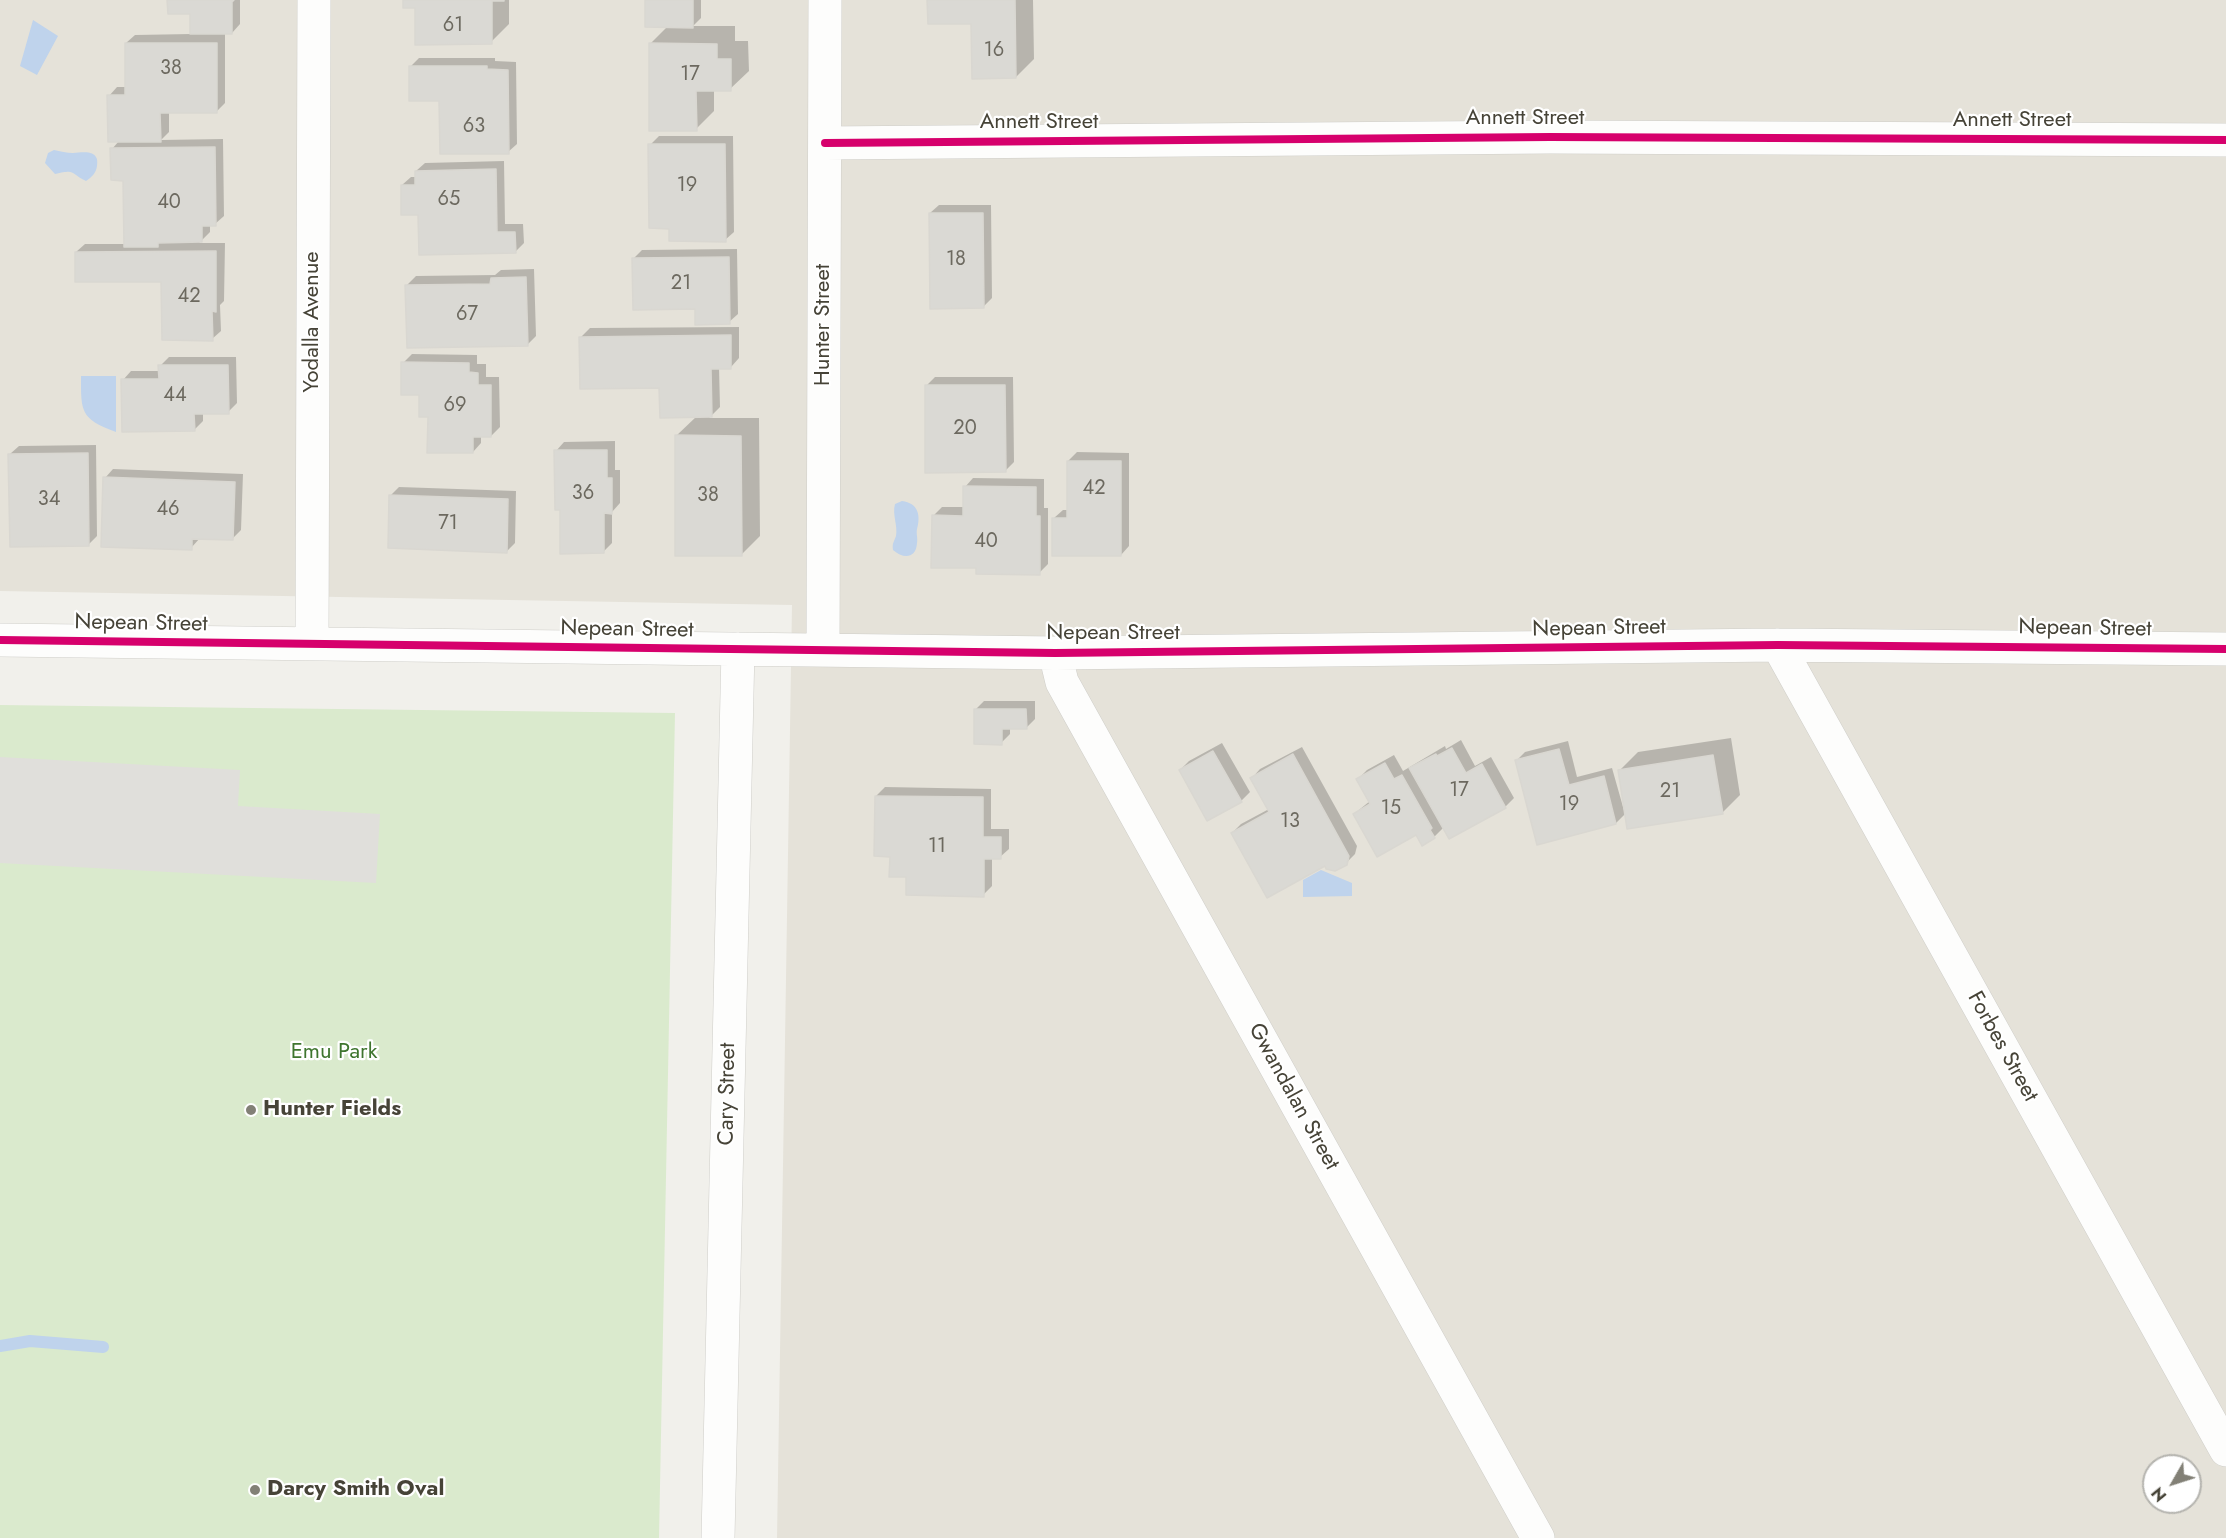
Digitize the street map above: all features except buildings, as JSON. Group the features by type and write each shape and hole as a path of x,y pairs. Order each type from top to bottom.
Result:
{"street":[{"name":"Yodalla Avenue","path":"312,644 314,0"},
{"name":"Hunter Street","path":"823,651 825,0"},
{"name":"Annett Street","path":"825,143 1550,137 2226,140"},
{"name":"Nepean Street","path":"0,640 1054,653 1778,645 2226,649"},
{"name":"Forbes Street","path":"1778,645 2226,1450"},
{"name":"Cary Street","path":"718,1538 738,649"},
{"name":"Gwandalan Street","path":"1054,653 1062,682 1538,1538"}],"shaded area":[{"path":"0,0 2226,0 2226,1538 777,1538 792,605 0,591"},
{"path":"0,757 240,770 238,806 380,814 376,883 0,863"}],"green space":[{"name":"Emu Park","path":"0,705 675,713 659,1538 0,1538"}],"water":[{"path":"33,20 58,36 37,75 20,66"},
{"path":"54,150 93,154 97,161 95,173 86,181 70,172 55,174 45,163 48,153"},
{"path":"81,376 116,376 116,432 95,423 85,412 81,398"},
{"path":"902,501 912,504 918,515 916,548 912,555 908,556 893,550 896,536 895,504"},
{"path":"1321,870 1352,883 1352,896 1303,897 1303,880"}],"waterway":[{"path":"0,1346 30,1341 103,1347"}],"cycle path":[{"path":"825,143 1550,137 2226,140"},
{"path":"0,640 1055,653 1778,645 2226,649"}],"place":[{"name":"Hunter Fields","path":"251,1110"},
{"name":"Darcy Smith Oval","path":"255,1490"}]}
